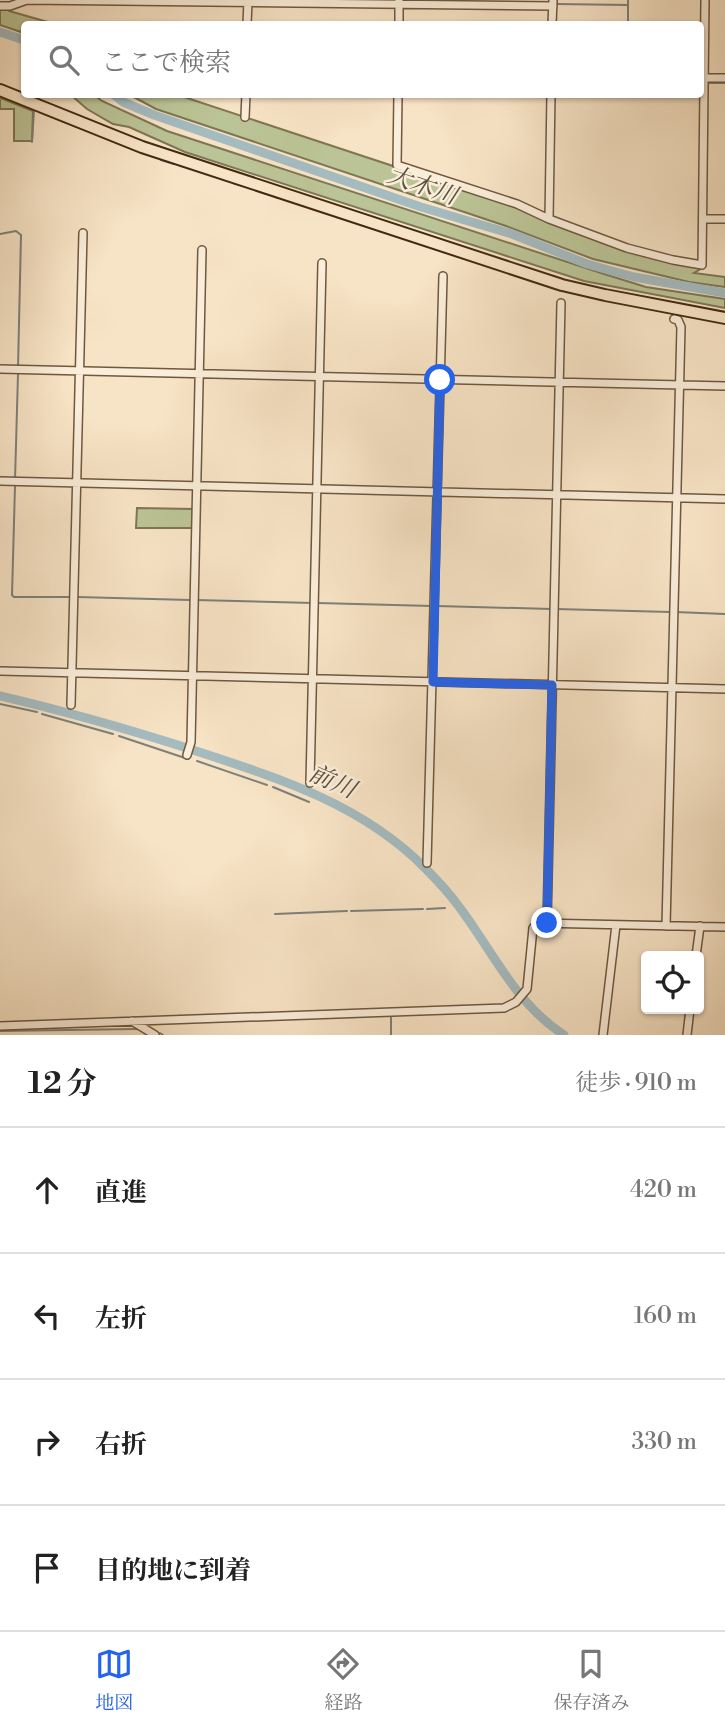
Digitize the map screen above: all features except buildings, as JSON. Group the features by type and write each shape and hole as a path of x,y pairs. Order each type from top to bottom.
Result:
{"highway":[{"path":"0,90 142,147 562,285 725,318"}],"street":[{"path":"704,26 705,0"},
{"path":"0,6 10,6 22,1 553,3 552,21"},
{"path":"247,21 248,1"},
{"path":"399,2 399,21"},
{"path":"704,78 725,78"},
{"path":"245,117 246,98"},
{"path":"398,98 397,165 508,200 549,219 627,248 702,265 702,98"},
{"path":"549,219 551,98"},
{"path":"703,219 725,219"},
{"path":"71,705 83,233"},
{"path":"187,755 191,742 202,250"},
{"path":"310,783 323,262"},
{"path":"427,863 443,276"},
{"path":"547,923 561,303"},
{"path":"666,926 681,327 678,320 674,319"},
{"path":"0,369 725,386"},
{"path":"0,481 725,499"},
{"path":"0,671 725,690"},
{"path":"0,1026 499,1009 508,1007 525,993 535,924 725,927"},
{"path":"603,1035 616,925"},
{"path":"696,951 699,926"},
{"path":"687,1035 689,1014"},
{"path":"132,1021 155,1035"}],"green space":[{"path":"0,8 8,8 9,11 44,21 21,21 21,32 0,25"},
{"path":"0,98 33,111 32,141 14,141 14,109 0,109"},
{"path":"74,98 98,98 167,131 646,287 725,299 725,308 584,281 185,152 129,127 113,124"},
{"path":"136,98 187,98 493,199 628,250 704,267 694,273 725,277 725,287 689,282 593,259 506,226 156,109"},
{"path":"137,508 194,509 194,528 136,528"}],"waterway":[{"path":"628,0 628,21"},
{"path":"557,4 628,5"},
{"name":"大木川","path":"0,32 21,39"},
{"path":"708,83 725,83"},
{"path":"0,96 34,110 32,142"},
{"name":"大木川","path":"118,98 154,115 421,207 512,234 587,264 634,277 725,293"},
{"path":"39,112 82,129"},
{"path":"91,132 100,136"},
{"path":"125,146 134,149"},
{"path":"161,160 174,164"},
{"path":"233,183 243,186"},
{"path":"251,188 267,194"},
{"path":"275,197 280,198"},
{"path":"0,234 16,231 21,235 18,368"},
{"path":"15,480 18,374"},
{"path":"15,486 12,595 71,597"},
{"path":"77,597 190,600"},
{"path":"196,600 313,603"},
{"path":"318,603 432,606"},
{"path":"437,606 551,609"},
{"path":"556,609 670,612"},
{"path":"675,612 725,614"},
{"name":"前川","path":"0,696 119,727 190,749 254,770 345,809 400,845 439,882 519,993 564,1035"},
{"path":"0,704 37,712"},
{"path":"42,714 113,734"},
{"path":"119,736 188,759"},
{"path":"197,761 267,785"},
{"path":"273,787 309,802"},
{"path":"427,909 445,908"},
{"path":"351,911 423,909"},
{"path":"275,914 347,911"},
{"path":"391,1016 391,1035"},
{"path":"0,1031 137,1029"}],"route":[{"path":"440,380 433,682 552,685 547,923"}]}
